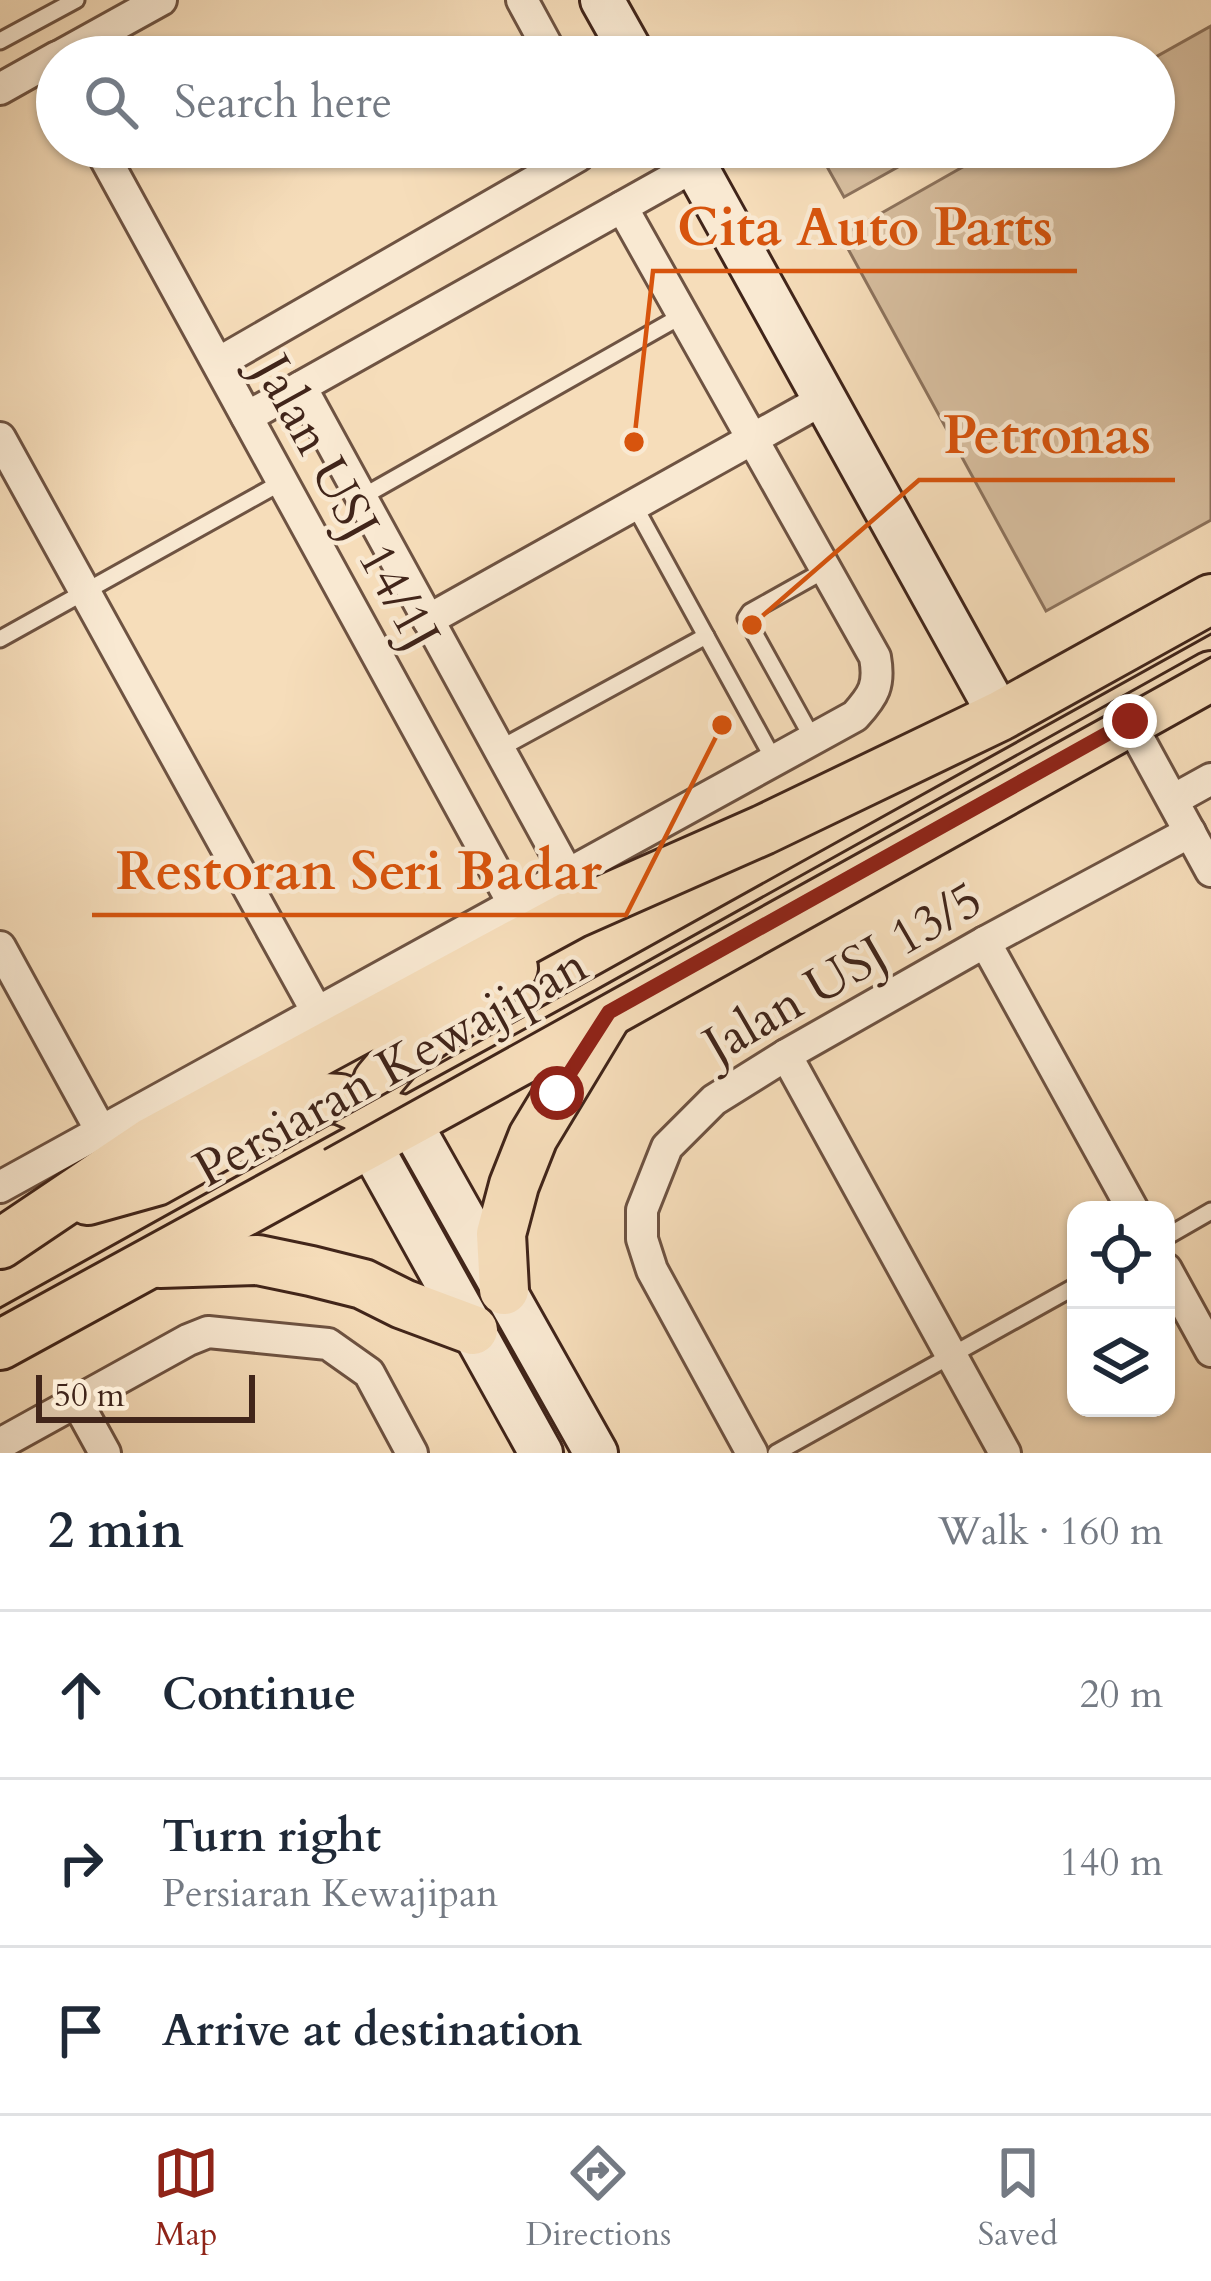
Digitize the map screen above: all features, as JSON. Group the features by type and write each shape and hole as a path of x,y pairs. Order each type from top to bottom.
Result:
{"main road":[{"path":"602,0 622,36"},
{"path":"697,168 1000,716"},
{"name":"Persiaran Kewajipan","path":"0,1244 153,1141 571,893 763,830 1000,716 1211,598"},
{"name":"Persiaran Kewajipan","path":"0,1345 383,1126 609,1012 1211,676"},
{"path":"542,1453 473,1330 383,1126 378,1081 399,1056 461,1013 571,893"},
{"path":"504,1290 501,1234 514,1185 533,1136 609,1012"},
{"path":"53,1210 156,1181 307,1097 340,1099 383,1126 504,1290 596,1453"},
{"path":"150,1263 258,1260 363,1284 473,1330"}],"street":[{"path":"99,36 161,0"},
{"path":"523,0 542,36"},
{"path":"0,89 36,71"},
{"name":"Jalan USJ 14/1J","path":"111,168 513,903"},
{"path":"218,363 557,168"},
{"path":"247,417 622,207 674,168"},
{"path":"0,1187 513,903 571,893 774,760 855,716 869,700 879,679 874,657 622,207"},
{"path":"301,386 499,749 571,893"},
{"path":"428,620 824,399"},
{"path":"0,438 317,1012"},
{"path":"1130,721 1211,871"},
{"path":"1173,800 1211,779"},
{"name":"Jalan USJ 13/5","path":"752,1453 652,1270 642,1239 642,1210 668,1147 715,1100 786,1055 985,941 1190,832"},
{"path":"985,941 1128,1201"},
{"path":"0,947 101,1131"},
{"path":"786,1055 1005,1453"},
{"path":"1175,1285 1211,1351"},
{"path":"0,1444 208,1332 328,1344 368,1373 412,1453"},
{"path":"77,1402 105,1453"}],"lane":[{"path":"0,41 76,0"},
{"path":"362,497 683,315"},
{"path":"0,640 283,482"},
{"path":"634,505 774,760"},
{"path":"813,739 746,618 825,570"},
{"path":"499,749 706,636"},
{"path":"1175,1232 1211,1211"},
{"path":"776,1453 1067,1291"}],"shaded area":[{"path":"1211,26 1211,520 1046,611 841,236 961,168 1175,168 1175,46"},
{"path":"828,168 896,168 844,197"}],"tram line":[{"path":"0,1308 1211,634"},
{"path":"325,1149 1211,657"}],"place":[{"name":"Cita Auto Parts","path":"634,442"},
{"name":"Petronas","path":"752,625"},
{"name":"Restoran Seri Badar","path":"722,725"}],"route":[{"path":"557,1093 609,1012 1130,721"}]}
